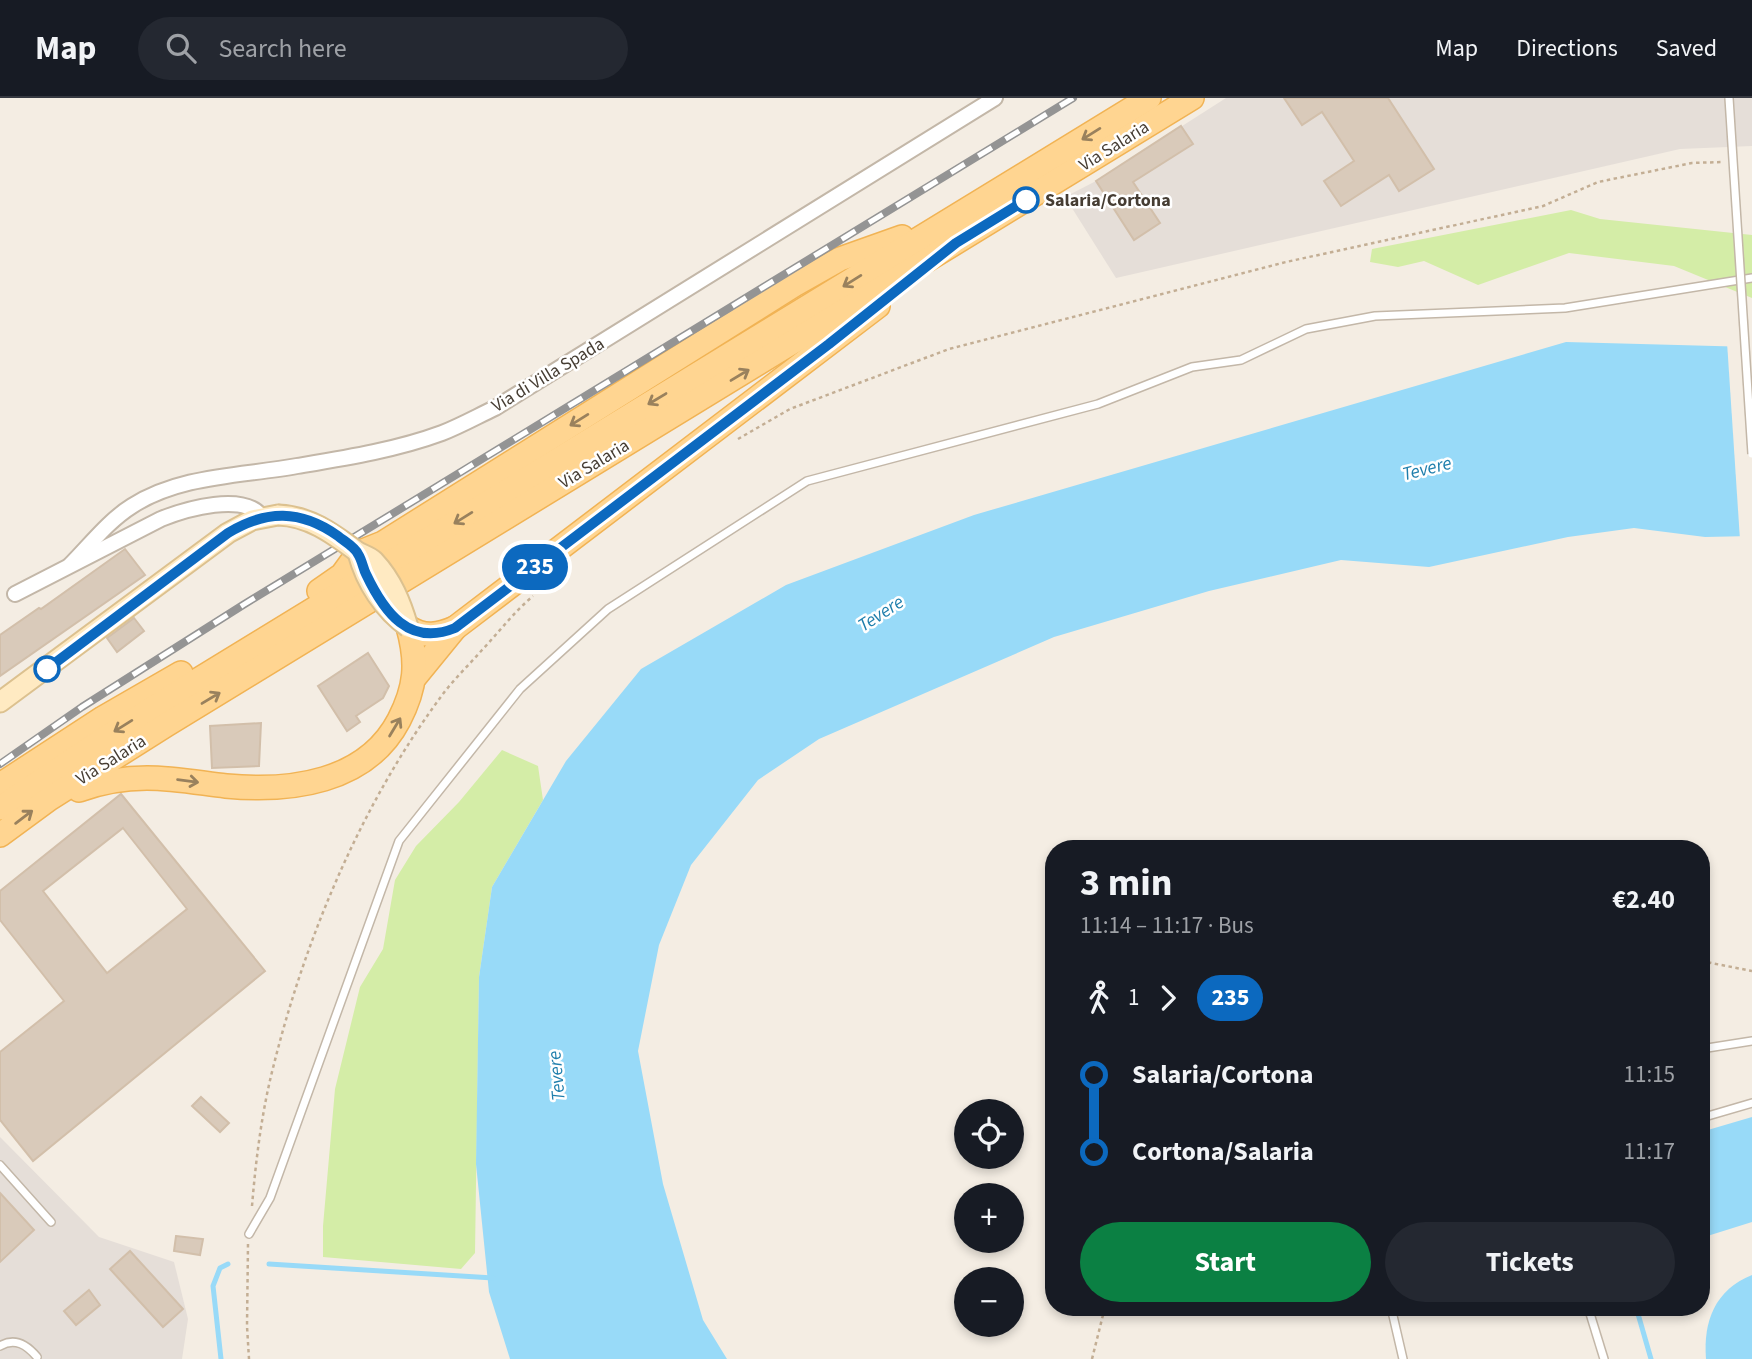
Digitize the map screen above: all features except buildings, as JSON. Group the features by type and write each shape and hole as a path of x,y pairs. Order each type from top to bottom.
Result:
{"main road":[{"name":"Via Salaria","path":"0,808 182,690 1149,98"},
{"name":"Via Salaria","path":"0,835 49,799 398,583 1192,98"},
{"path":"0,785 103,718 338,579 350,567 358,553 383,543 832,263 879,247 972,207"},
{"path":"49,799 121,779 163,779 229,786 294,786 323,779 356,766 385,742 402,715 415,677 455,628 829,344 956,243"},
{"path":"408,627 420,634 430,635 455,628"},
{"path":"408,627 415,677"}],"street":[{"name":"Via di Villa Spada","path":"70,565 121,515 159,493 207,479 296,467 408,443 455,428 495,408 995,98"},
{"name":"Via di Villa Spada","path":"15,594 182,511 205,506 244,504 270,516"},
{"path":"0,702 228,533 270,516 300,519 325,529 358,553 367,577 383,604 408,627"}],"lane":[{"path":"1729,98 1752,454"},
{"path":"249,1234 270,1198 399,841 520,689 608,609 722,535 807,481 1098,404 1192,368 1241,360 1306,329 1375,316 1566,308 1752,278"},
{"path":"1710,1048 1752,1041"},
{"path":"1710,1115 1752,1103"},
{"path":"0,1165 51,1222"},
{"path":"1393,1316 1403,1359"},
{"path":"1591,1316 1604,1359"},
{"path":"0,1346 16,1342 29,1347 37,1357"}],"path":[{"path":"731,443 790,409 949,349 1286,262 1543,206 1598,182 1692,163 1728,161"},
{"path":"249,1359 249,1234 258,1144 274,1065 300,976 345,866 383,785 441,696 534,595"},
{"path":"1710,963 1752,971"},
{"path":"1092,1359 1103,1316"}],"shaded area":[{"path":"1226,98 1752,98 1752,146 1680,149 1116,278 1065,197 1096,181"},
{"path":"0,1137 99,1237 174,1262 188,1319 182,1359 0,1359"}],"green space":[{"path":"1571,210 1600,219 1752,235 1752,298 1674,266 1569,253 1478,285 1424,261 1398,267 1370,262 1372,249"},
{"path":"502,750 538,766 543,800 492,887 479,977 475,1253 461,1269 323,1257 323,1226 335,1089 360,987 383,949 395,880 416,846 459,802"}],"water":[{"name":"Tevere","path":"1566,342 1752,347 1752,536 1705,537 1634,528 1568,537 1429,567 1341,560 1209,591 1054,637 819,739 758,780 691,865 659,945 638,1051 663,1184 703,1320 727,1359 510,1359 489,1292 476,1164 479,977 492,887 566,761 641,669 786,585 974,515"},
{"path":"1752,1117 1752,1222 1710,1235 1710,1129"},
{"path":"1752,1275 1752,1359 1706,1359 1707,1332 1714,1308 1729,1289"}],"pier":[{"path":"1727,342 1752,343 1752,539 1740,540"}],"waterway":[{"path":"221,1359 213,1286 220,1268 228,1264"},
{"path":"269,1264 493,1278"},
{"path":"1639,1316 1651,1359"}],"railway":[{"path":"0,764 82,707 243,605 1073,98"}],"bus line":[{"name":"235","path":"47,669 228,533 252,520 269,515 284,515 311,522 350,545 358,553 367,577 383,604 413,631 430,635 455,628 829,344 956,243 1026,200"}],"place":[{"name":"Salaria/Cortona","path":"1026,200"}]}
